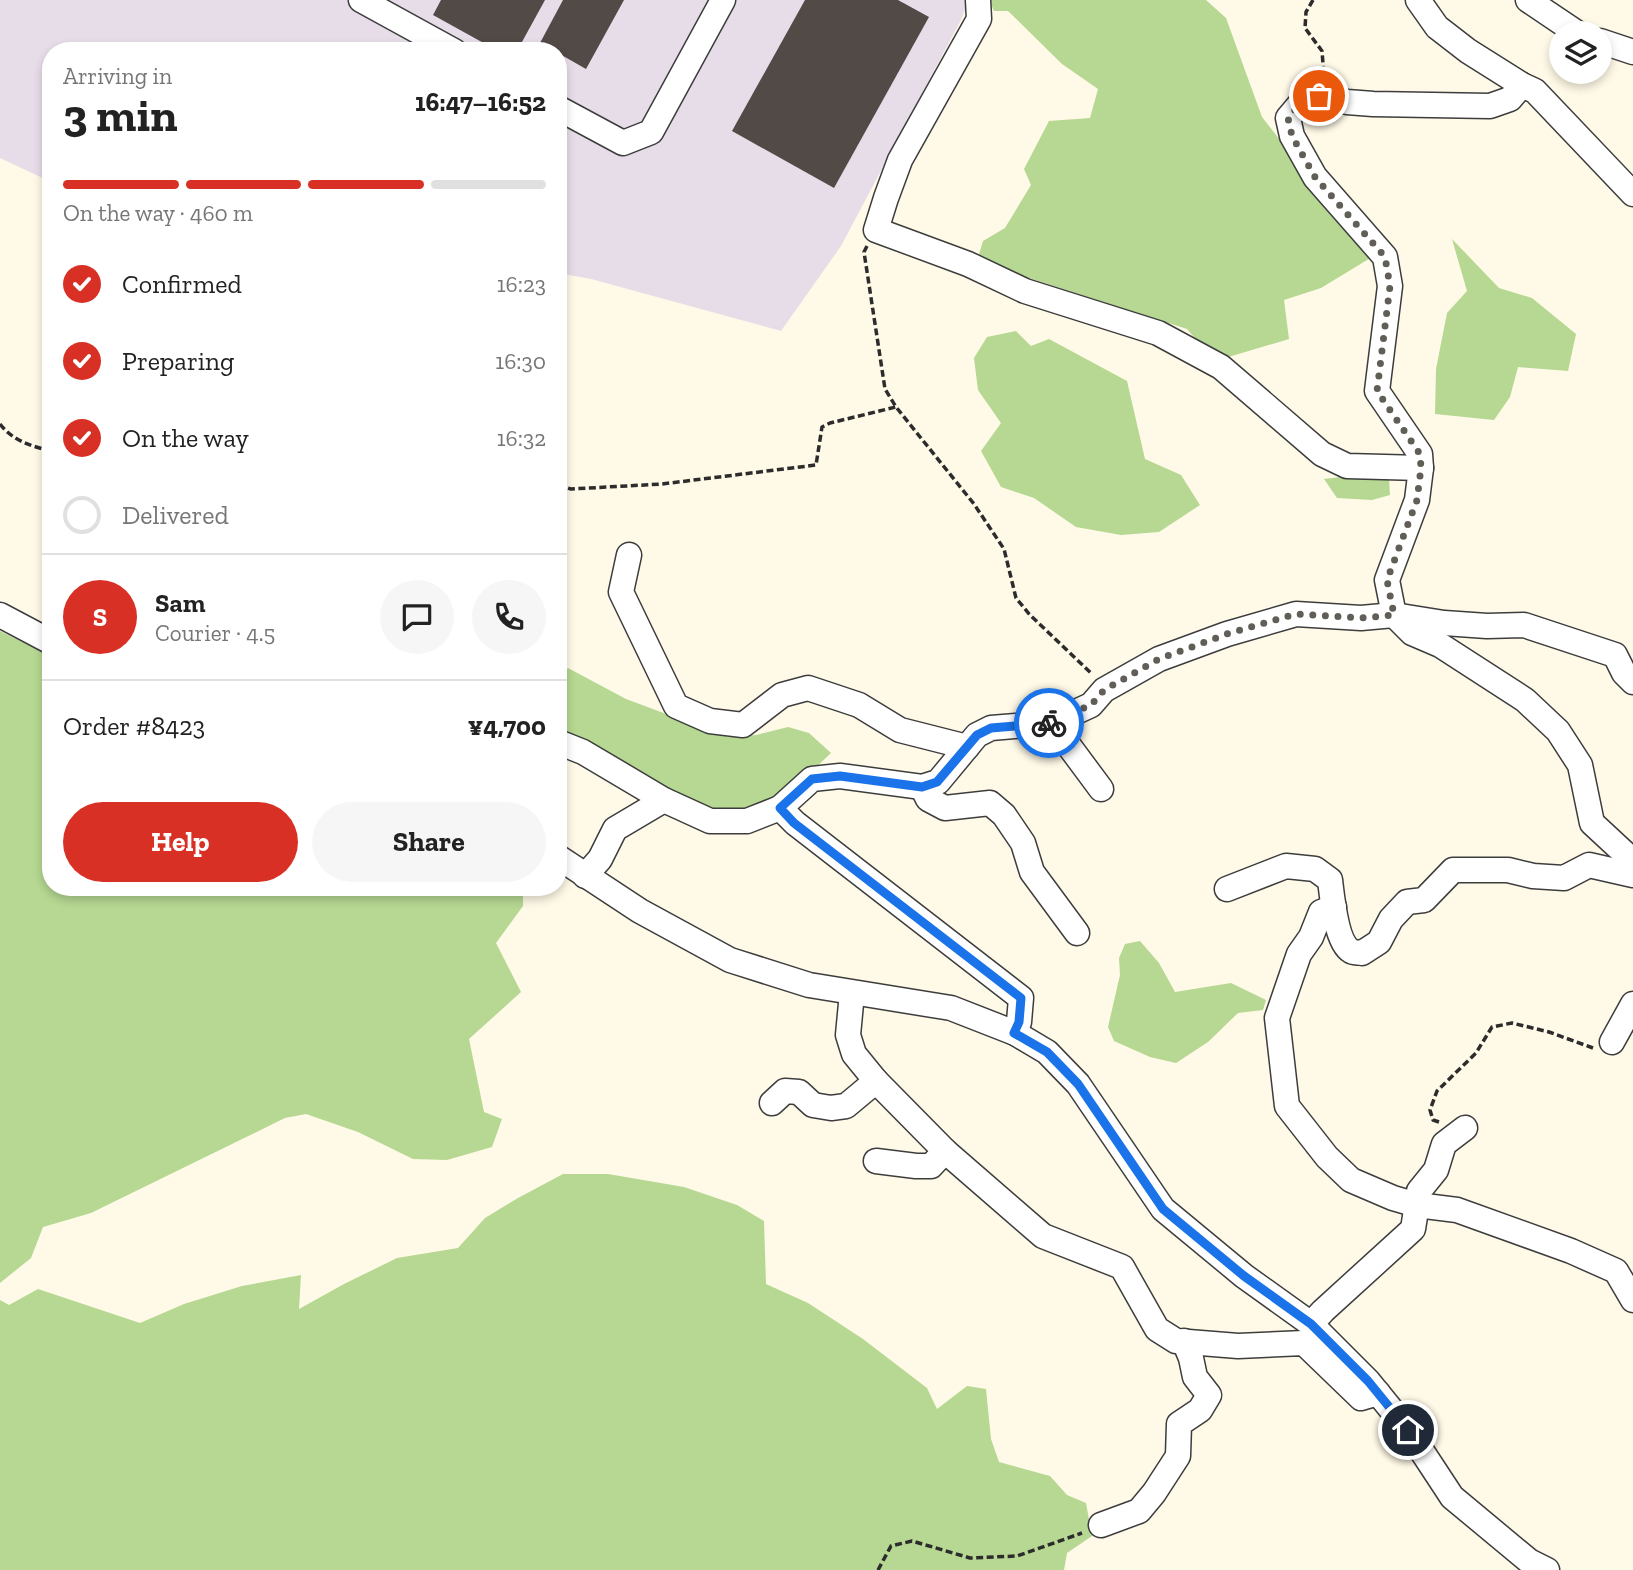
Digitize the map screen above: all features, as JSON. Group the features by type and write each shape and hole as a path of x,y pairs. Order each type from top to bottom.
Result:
{"street":[{"path":"361,0 438,42"},
{"path":"567,113 623,143 651,132 723,0"},
{"path":"978,0 979,19 900,160 876,230 968,264 1025,291 1158,333 1222,367 1322,454 1347,466 1421,468"},
{"path":"1418,0 1437,27 1468,51 1535,91 1633,194"},
{"path":"1528,0 1559,21"},
{"path":"1612,45 1633,52"},
{"path":"1522,85 1510,99 1490,106 1373,104 1319,96 1299,105 1288,118 1292,136 1315,177 1385,257 1390,286 1377,391 1420,454 1421,468 1417,500 1387,580 1394,615 1412,632 1440,645 1525,700 1558,731 1580,765 1592,823 1633,861"},
{"path":"629,555 621,592 676,706 710,721 743,724 782,695 808,688 859,705 900,730 967,747"},
{"path":"567,746 583,752 664,800 710,821 747,821 780,808 812,779 840,776 922,787 937,782 977,735 991,728 1052,723 1091,705 1104,690 1159,659 1227,634 1296,614 1361,618 1394,615 1444,623 1524,625 1615,655 1624,673 1633,682"},
{"path":"0,615 42,637"},
{"path":"1052,723 1101,789"},
{"path":"922,787 928,799 945,808 990,803 1004,815 1023,843 1032,872 1077,933"},
{"path":"585,876 600,859 615,829 664,800"},
{"path":"780,808 794,823 1021,998 1019,1022 1014,1033"},
{"path":"567,863 640,911 730,960 809,985 951,1008 1014,1033 1047,1052 1078,1084 1163,1209 1244,1276 1311,1324 1378,1393 1408,1430 1452,1497 1529,1561 1547,1570"},
{"path":"1227,889 1286,866 1315,869 1330,880 1342,940 1350,951 1362,953 1379,942 1391,919 1407,902 1424,900 1453,870 1508,870 1533,876 1564,878 1589,865 1633,875"},
{"path":"1334,907 1321,912 1311,937 1299,954 1277,1018 1287,1106 1327,1157 1351,1180 1393,1198 1417,1205 1457,1210 1571,1251 1616,1271 1633,1300"},
{"path":"852,993 848,1035 854,1054 876,1081 945,1151 1043,1236 1122,1267 1157,1329 1176,1341 1238,1346 1304,1343 1361,1398 1378,1393"},
{"path":"1612,1042 1633,1004"},
{"path":"772,1103 785,1091 799,1092 813,1105 831,1108 846,1106 876,1081"},
{"path":"1311,1324 1413,1229 1419,1191 1436,1170 1444,1144 1465,1128"},
{"path":"876,1161 916,1167 932,1166 945,1151"},
{"path":"1101,1525 1139,1511 1154,1493 1178,1456 1178,1424 1200,1410 1209,1395 1195,1377 1184,1341"}],"path":[{"path":"1313,0 1306,12 1305,28 1322,51 1324,78 1319,96"},
{"path":"876,230 864,252 885,389 896,407 974,504 1004,549 1016,598 1030,615 1097,679 1104,690"},
{"path":"567,488 662,484 816,465 822,427 896,407"},
{"path":"0,424 14,438 42,449"},
{"path":"1465,1128 1433,1121 1430,1110 1437,1091 1476,1053 1492,1027 1512,1023 1549,1032 1601,1050 1612,1042"},
{"path":"878,1570 891,1546 912,1541 970,1558 1017,1556 1101,1525"}],"shaded area":[{"path":"0,0 968,2 961,20 841,246 781,331 567,275 567,42 42,42 42,178 0,158"}],"green space":[{"path":"989,0 1206,0 1226,18 1262,117 1372,257 1321,288 1284,300 1289,339 1215,361 1187,329 977,261 983,241 1005,228 1031,185 1024,169 1049,121 1090,118 1098,89 1062,64 1008,11 994,11"},
{"path":"1452,239 1499,288 1532,298 1576,334 1568,371 1518,367 1510,397 1494,420 1435,414 1436,369 1447,313 1467,291"},
{"path":"1016,331 1031,346 1049,339 1127,381 1145,459 1181,475 1200,505 1159,532 1121,535 1076,527 1034,498 1001,487 981,451 1001,423 978,390 974,358 987,337"},
{"path":"1365,474 1389,478 1390,495 1372,500 1337,498 1324,479"},
{"path":"0,631 42,652 42,896 523,896 523,906 496,943 521,992 469,1039 484,1112 502,1119 492,1147 447,1160 413,1159 358,1132 306,1114 285,1118 91,1213 43,1227 31,1258 0,1283"},
{"path":"567,669 626,699 728,737 756,735 788,727 809,733 831,753 776,805 741,813 712,811 567,739"},
{"path":"1140,941 1159,963 1175,992 1231,983 1266,1000 1263,1010 1238,1013 1208,1042 1176,1063 1150,1057 1114,1041 1108,1027 1120,975 1119,958 1125,944"},
{"path":"563,1174 608,1174 684,1187 737,1205 764,1221 766,1284 808,1303 863,1339 927,1388 937,1409 967,1386 986,1389 991,1439 999,1462 1050,1476 1067,1495 1086,1503 1092,1536 1067,1553 1064,1570 0,1570 0,1300 9,1305 38,1289 140,1323 184,1304 242,1286 301,1275 299,1309 397,1258 458,1248 485,1218"}],"building":[{"path":"441,0 545,0 522,42 482,42 433,15"},
{"path":"563,0 624,0 586,69 567,58 567,42 541,42"},
{"path":"805,0 898,0 929,17 834,188 732,131"}],"way so far":[{"path":"1049,723 1091,705 1104,690 1159,659 1227,634 1296,614 1361,618 1394,615 1387,580 1417,500 1420,454 1377,391 1390,286 1385,257 1315,177 1292,136 1288,118 1299,105 1319,96"}],"route":[{"path":"1049,723 991,728 977,735 937,782 922,787 840,776 812,779 780,808 794,823 1021,998 1019,1022 1014,1033 1047,1052 1078,1084 1163,1209 1244,1276 1311,1324 1368,1381 1408,1430"}]}
